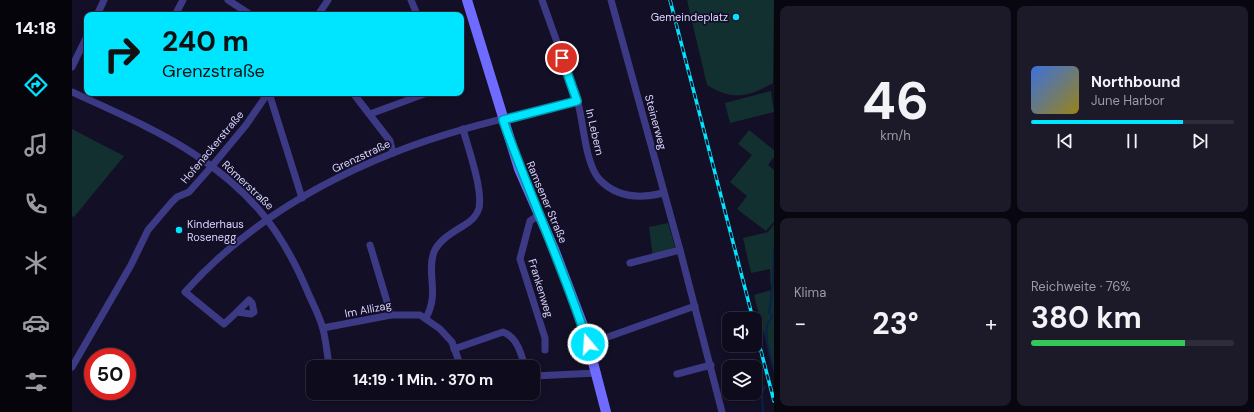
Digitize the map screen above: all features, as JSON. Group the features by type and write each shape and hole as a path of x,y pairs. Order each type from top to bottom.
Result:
{"main road":[{"name":"Ramsener Straße","path":"467,0 519,169 557,256 588,344 597,373 606,412"}],"street":[{"path":"98,12 104,0"},
{"path":"177,12 183,0"},
{"path":"228,0 246,12"},
{"path":"320,12 328,0"},
{"path":"411,0 416,12"},
{"name":"In Lebern","path":"542,0 577,101 591,163 599,178 615,191 634,198 650,197 663,193"},
{"name":"Steinerweg","path":"611,0 663,193 680,250 722,412"},
{"path":"72,68 84,42"},
{"name":"Römerstraße","path":"72,92 144,126 193,153 212,166 246,196 267,218 288,249 323,328 328,360"},
{"name":"Hofenackerstraße","path":"72,367 148,230 177,197 188,192 212,166 246,125 266,96"},
{"path":"269,96 302,198"},
{"path":"355,96 390,141 393,153"},
{"path":"370,114 419,96"},
{"name":"Grenzstraße","path":"237,312 224,324 185,292 226,251 267,218 347,174 393,153 463,130 577,101"},
{"path":"426,318 434,300 432,263 436,248 447,237 468,222 479,207 478,182 463,130"},
{"name":"Frankenweg","path":"539,215 530,221 520,258 545,338 545,350"},
{"path":"370,245 391,315"},
{"path":"630,263 680,250"},
{"path":"588,344 695,306"},
{"name":"Im Allizag","path":"323,328 391,315 420,315 440,328 453,345 458,360"},
{"path":"453,345 503,332 510,334 517,345 522,360"},
{"path":"677,374 711,366"},
{"path":"540,376 597,373"}],"green space":[{"path":"687,0 774,0 773,83 748,94 740,95 725,93 707,85"},
{"path":"771,91 774,112 730,123 725,103"},
{"path":"72,129 124,156 74,217 72,216"},
{"path":"749,130 774,150 774,157 768,165 774,170 774,222 766,231 737,209 747,196 730,182 752,155 738,144"},
{"path":"668,223 675,247 653,257 649,227"},
{"path":"774,224 774,373 762,326 762,312 758,312 754,295 771,290 770,269 751,273 743,238 768,232"}],"waterway":[{"path":"774,249 773,283 769,313 772,317 768,323 766,334 774,370"},
{"path":"763,412 762,394 765,386"}],"railway":[{"path":"670,0 751,312"},
{"path":"761,352 774,401"}],"place":[{"name":"Gemeindeplatz","path":"736,17"},
{"name":"Kinderhaus Rosenegg","path":"179,230"}],"route":[{"path":"562,58 577,101 503,120 519,169 554,249 584,328 588,344"}]}
